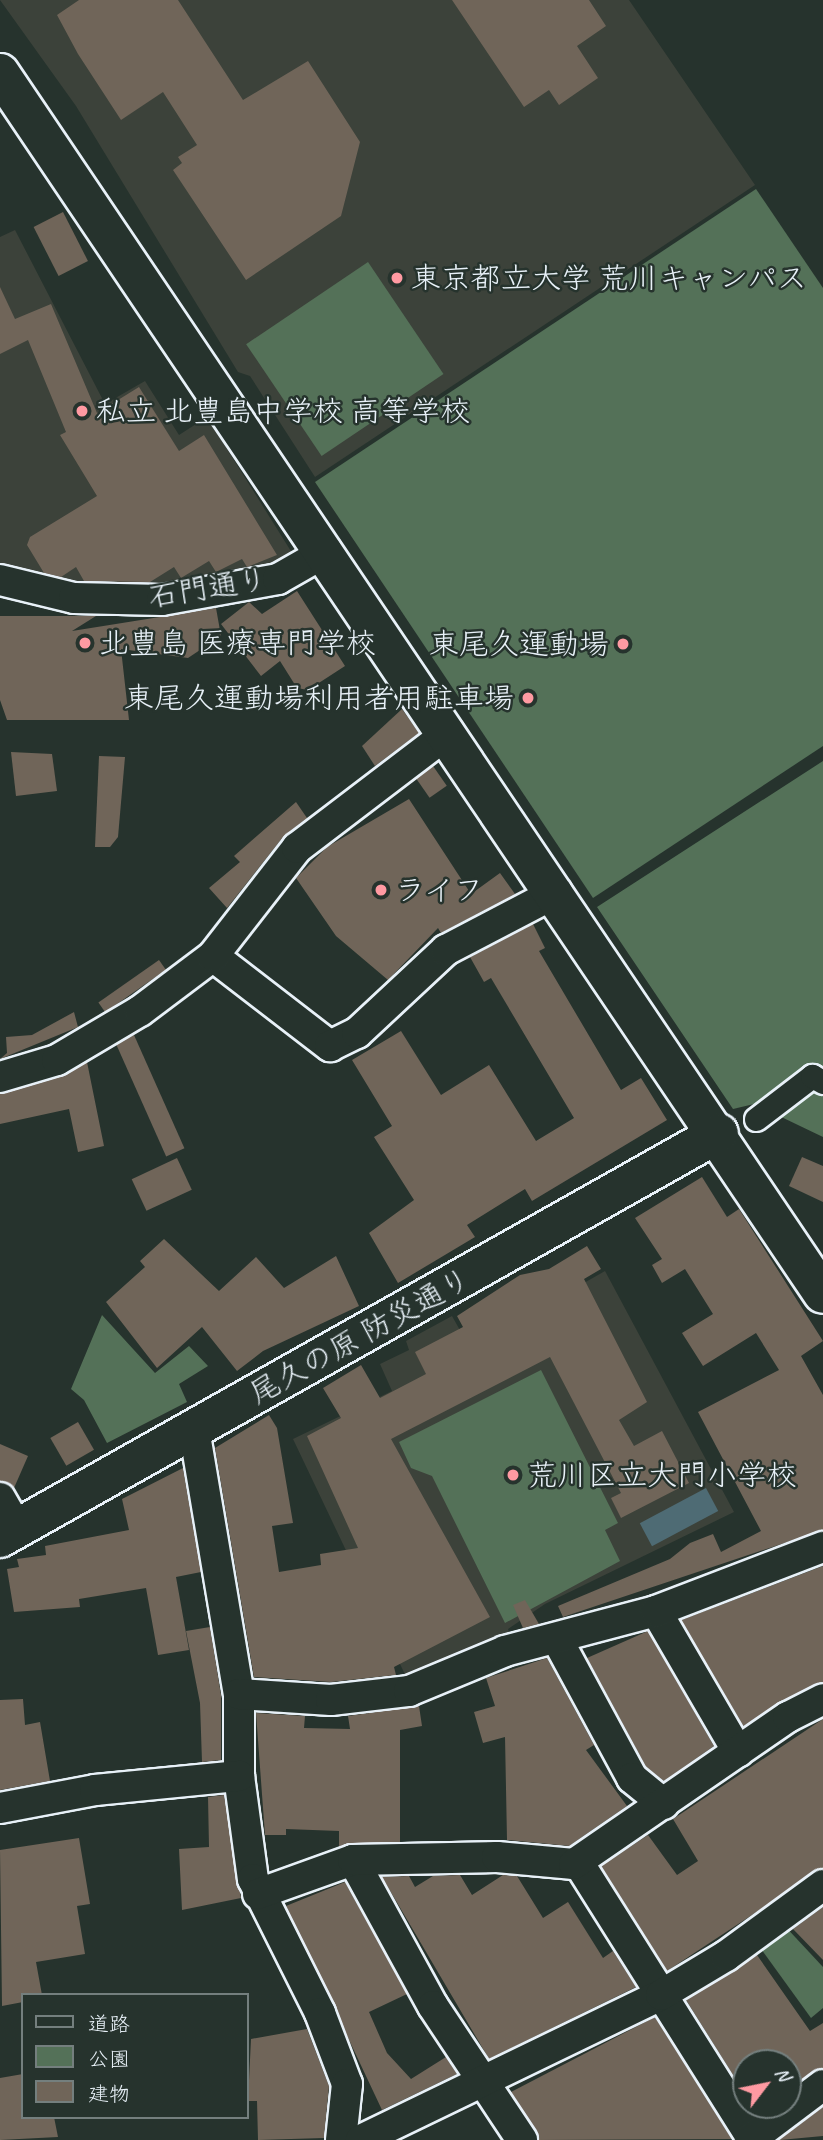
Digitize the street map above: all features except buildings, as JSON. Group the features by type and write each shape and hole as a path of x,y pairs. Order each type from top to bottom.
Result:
{"street":[{"path":"0,73 557,892 719,1133 823,1294"},
{"name":"石門通り","path":"0,580 74,598 162,600 278,579 327,551"},
{"path":"0,1077 57,1060 140,1011 213,956 297,848 449,732"},
{"path":"213,956 330,1046 357,1033 446,950 557,892"},
{"path":"755,1119 812,1076 823,1082"},
{"name":"尾久の原 防災通り","path":"6,1521 194,1429 719,1133"},
{"path":"194,1429 239,1694 239,1776 258,1894 320,2013 347,2084 341,2140"},
{"path":"239,1694 331,1700 409,1691 505,1651 558,1641 656,1611 823,1547"},
{"path":"656,1611 738,1752"},
{"path":"558,1641 632,1778 664,1804"},
{"path":"258,1894 353,1860 578,1862 738,1752 823,1699"},
{"path":"0,1808 95,1790 239,1776"},
{"path":"353,1860 482,2083 522,2140"},
{"path":"578,1862 751,2140 823,2085"},
{"path":"360,2140 661,1994 726,1956 823,1885"}],"shaded area":[{"name":"東京都立大学 荒川キャンパス","path":"0,0 629,0 755,185 315,477 250,376 238,372 76,106"},
{"name":"私立 北豊島中学校 高等学校","path":"15,230 105,404 145,381 179,435 207,417 294,556 258,578 160,595 70,591 0,571 0,237"},
{"name":"荒川区立大門小学校","path":"605,1271 734,1512 545,1604 508,1629 512,1640 410,1685 293,1439 392,1391 380,1364 409,1350 406,1341 452,1316 470,1348"}],"green space":[{"name":"東尾久運動場","path":"756,189 823,288 823,746 593,898 315,482"},
{"path":"368,262 443,374 322,456 246,344"},
{"path":"823,761 823,1137 754,1104 733,1109 597,907"},
{"path":"102,1315 155,1373 189,1346 208,1366 179,1384 187,1402 107,1443 84,1400 71,1389"},
{"path":"541,1370 618,1523 605,1530 620,1561 505,1623 432,1476 411,1468 399,1442"},
{"path":"782,1923 823,1967 823,2008 811,2018 756,1942"}],"water":[{"path":"706,1488 718,1511 652,1546 640,1523"}],"place":[{"name":"東京都立大学 荒川キャンパス","path":"397,278"},
{"name":"私立 北豊島中学校 高等学校","path":"82,411"},
{"name":"北豊島 医療専門学校","path":"85,643"},
{"name":"東尾久運動場","path":"623,644"},
{"name":"東尾久運動場利用者用駐車場","path":"528,698"},
{"name":"ライフ","path":"381,890"},
{"name":"荒川区立大門小学校","path":"513,1475"}]}
